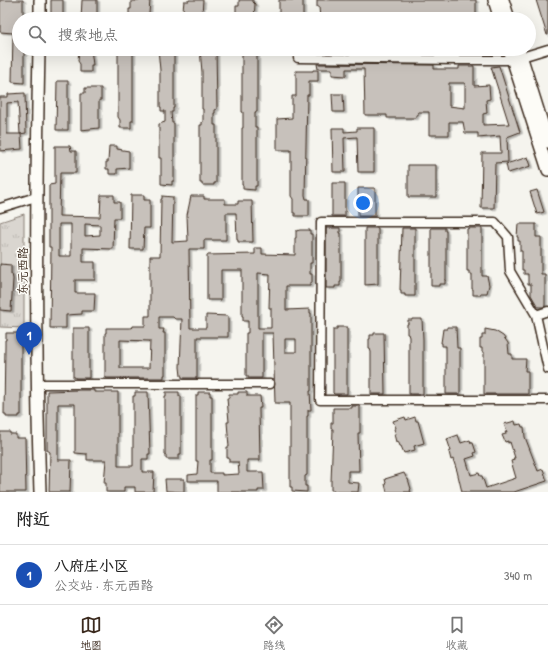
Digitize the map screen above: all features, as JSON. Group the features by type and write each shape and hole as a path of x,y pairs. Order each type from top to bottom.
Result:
{"street":[{"path":"40,0 40,12"},
{"path":"494,0 498,12"},
{"path":"503,0 507,12"},
{"path":"536,52 548,49"},
{"name":"东元西路","path":"39,56 36,197 37,384 40,492"},
{"path":"298,58 518,56"},
{"path":"518,56 548,142"},
{"path":"518,56 548,170"},
{"path":"0,208 36,197"},
{"path":"548,369 536,315 510,271 508,237 495,222 321,222 320,400 548,400"},
{"path":"536,315 548,311"},
{"path":"37,384 270,384"}],"green space":[{"path":"24,214 24,328 0,327 0,222"}],"building":[{"path":"0,0 23,0 23,12 12,12 12,33 0,32"},
{"path":"51,0 63,0 63,12 51,12"},
{"path":"82,0 97,0 97,12 81,12"},
{"path":"150,0 149,12 129,12 129,9 131,9 131,1"},
{"path":"203,0 202,12 183,12 184,1"},
{"path":"239,0 253,0 255,4 254,12 236,12 236,6 239,6"},
{"path":"279,0 303,0 303,12 279,12"},
{"path":"317,0 476,0 476,12 319,12 319,7 317,7"},
{"path":"536,0 548,0 548,35 547,35"},
{"path":"13,56 24,56 24,83 12,82"},
{"path":"78,56 92,56 93,65 91,65 91,72 80,72 80,64 78,61"},
{"path":"118,56 133,56 133,121 131,121 131,128 120,128 120,120 118,117"},
{"path":"159,56 174,56 174,108 173,112 171,112 172,123 174,123 174,181 172,181 172,185 161,184 159,124 165,122 165,111 161,111 160,107"},
{"path":"201,56 216,56 217,109 214,113 214,125 216,125 216,183 214,183 214,185 202,185 202,183 200,183 200,125 202,125 203,122"},
{"path":"242,56 257,56 257,112 255,112 255,127 257,127 257,186 255,186 255,190 243,189 242,185"},
{"path":"317,64 434,65 434,69 459,69 459,66 474,66 474,86 489,85 490,99 486,100 487,113 483,114 483,125 509,124 491,67 499,66 520,132 507,137 508,162 495,163 494,208 481,208 482,153 501,153 500,136 478,138 478,133 465,133 463,122 449,122 449,135 429,135 429,112 418,112 416,118 387,118 387,115 365,115 364,69 346,69 346,76 332,75 332,69 318,69","holes":["449,83 465,83 465,108 449,106"]},
{"path":"318,70 318,81 309,81 309,95 307,95 305,195 306,199 309,199 309,216 295,216 295,213 293,213 293,199 291,196 291,150 277,150 277,119 292,118 292,96 296,96 296,71"},
{"path":"57,81 68,81 68,130 56,130"},
{"path":"85,88 101,88 101,100 99,100 99,128 81,130 81,93 85,93"},
{"path":"25,93 26,133 20,134 22,149 0,151 0,97 8,97 8,94","holes":["18,102 20,134 7,134 7,103"]},
{"path":"332,94 343,94 344,112 333,112"},
{"path":"332,128 344,128 344,132 357,131 357,128 374,128 374,172 358,172 357,137 344,138 345,172 333,172"},
{"path":"55,146 70,146 71,151 76,151 76,173 60,173 59,216 100,217 101,195 114,195 114,202 120,202 120,218 114,218 113,249 83,248 83,262 95,262 95,280 75,280 75,293 95,293 94,311 82,311 82,314 66,315 66,328 50,328 51,247 49,247 49,185 55,184","holes":["59,224 71,224 71,256 59,256","85,224 100,225 100,235 85,236"]},
{"path":"109,146 117,146 117,149 129,151 129,168 117,169 117,174 109,174 109,169 106,169 106,162 108,162"},
{"path":"528,157 531,166 508,173 506,164"},
{"path":"408,165 436,165 436,197 408,197"},
{"path":"332,183 345,183 345,216 332,216"},
{"path":"358,188 375,188 375,216 358,216"},
{"path":"537,190 544,212 537,214 530,192"},
{"path":"131,195 144,195 144,200 150,200 150,228 144,228 143,249 130,249"},
{"path":"162,196 173,197 172,242 188,241 187,215 191,196 204,196 204,199 225,199 225,204 238,204 238,201 252,201 253,242 238,242 236,213 226,213 226,240 204,240 204,249 189,249 190,328 206,328 206,315 228,316 228,337 197,337 197,378 182,378 180,367 182,319 175,319 173,317 159,317 159,329 164,329 163,333 165,333 164,378 106,378 106,328 130,328 133,326 145,326 145,316 150,316 150,256 160,256","holes":["120,340 150,341 149,368 120,368"]},
{"path":"518,224 536,224 536,237 541,237 541,274 545,274 545,306 543,307 538,307 531,295 531,284 528,284 528,274 524,274 524,270 522,270 522,251 520,251 520,241 518,241 517,237"},
{"path":"326,228 340,228 341,233 341,282 340,286 335,286 335,288 326,288"},
{"path":"365,228 378,228 378,284 365,285"},
{"path":"402,228 415,228 415,296 405,296 405,294 401,294 400,290"},
{"path":"431,228 445,228 446,231 446,280 445,284 439,284 439,286 431,286"},
{"path":"482,228 482,276 487,276 489,285 487,293 481,293 481,295 473,295 472,274 469,274 469,271 467,271 467,229"},
{"path":"310,230 310,234 312,234 312,263 310,263 310,274 312,274 312,283 310,283 310,286 286,286 286,310 310,309 311,313 311,410 308,410 307,416 307,475 305,476 305,486 307,486 307,492 292,491 292,487 290,487 290,403 275,403 273,333 262,333 262,378 248,378 248,376 246,376 246,333 248,333 248,321 243,321 242,316 242,270 221,270 221,300 207,300 207,255 255,254 255,248 262,248 262,254 295,255 296,231","holes":["258,273 270,274 269,308 271,308 271,328 258,328","285,339 296,339 296,352 285,352"]},
{"path":"0,264 11,265 11,274 13,279 11,311 0,310"},
{"path":"422,319 423,394 409,394 409,337 407,334 407,324 408,320"},
{"path":"337,327 347,327 347,394 333,393 333,329 337,329"},
{"path":"447,327 456,327 457,348 460,348 460,394 446,394 446,346 442,346 441,343 443,329 447,329"},
{"path":"73,328 89,328 89,378 73,377"},
{"path":"485,329 495,331 503,336 508,343 509,354 512,354 512,359 526,359 525,371 528,371 528,394 484,394 484,352 482,352 482,348 480,348 480,339 482,339 482,335 485,335"},
{"path":"6,333 19,333 19,339 21,339 21,415 19,415 19,417 6,417 6,414 4,414"},
{"path":"374,333 384,333 385,394 371,394 371,352 369,349 369,339 370,335 374,335"},
{"path":"94,390 94,392 118,392 118,466 133,466 133,396 135,396 135,392 148,392 150,454 148,454 148,459 142,459 142,472 154,472 153,492 135,492 135,487 124,487 124,492 106,492 106,483 104,483 106,460 87,460 87,454 75,453 75,404 58,404 58,460 71,460 70,492 49,492 50,452 47,450 47,391"},
{"path":"166,392 179,392 179,396 181,396 181,454 179,454 179,459 166,459 165,455"},
{"path":"198,392 210,392 210,396 212,396 212,460 210,460 210,473 222,473 222,475 239,474 238,462 229,462 229,458 227,458 227,447 229,447 227,422 229,422 227,398 229,398 229,394 238,394 238,392 247,392 247,396 260,396 260,460 247,460 247,472 263,472 264,490 258,490 258,492 217,492 217,481 188,481 188,475 197,474 196,395 198,395"},
{"path":"352,406 360,406 360,433 358,433 359,471 348,471 348,482 359,483 358,492 334,492 334,490 331,490 333,429 331,429 331,423 333,423 333,408 352,408"},
{"path":"405,417 406,420 415,417 416,421 418,421 424,443 414,446 415,450 404,453 398,441 396,442 394,434 396,434 394,429 396,428 393,421"},
{"path":"515,421 516,425 521,424 522,427 524,427 525,437 538,471 543,469 547,481 514,492 462,492 453,459 451,460 449,452 451,451 447,439 458,435 461,443 470,440 471,443 473,443 476,452 474,453 475,456 466,459 471,475 479,473 480,476 482,476 486,488 516,478 511,461 515,458 510,442 505,442 502,435 506,434 505,432 507,432 504,424"},
{"path":"0,432 10,432 10,434 16,434 16,438 25,438 26,492 0,492"},
{"path":"404,473 408,479 411,492 387,492 385,479"},
{"path":"165,479 184,479 184,492 166,491"}],"place":[{"name":"八府庄小区","path":"29,355"}]}
